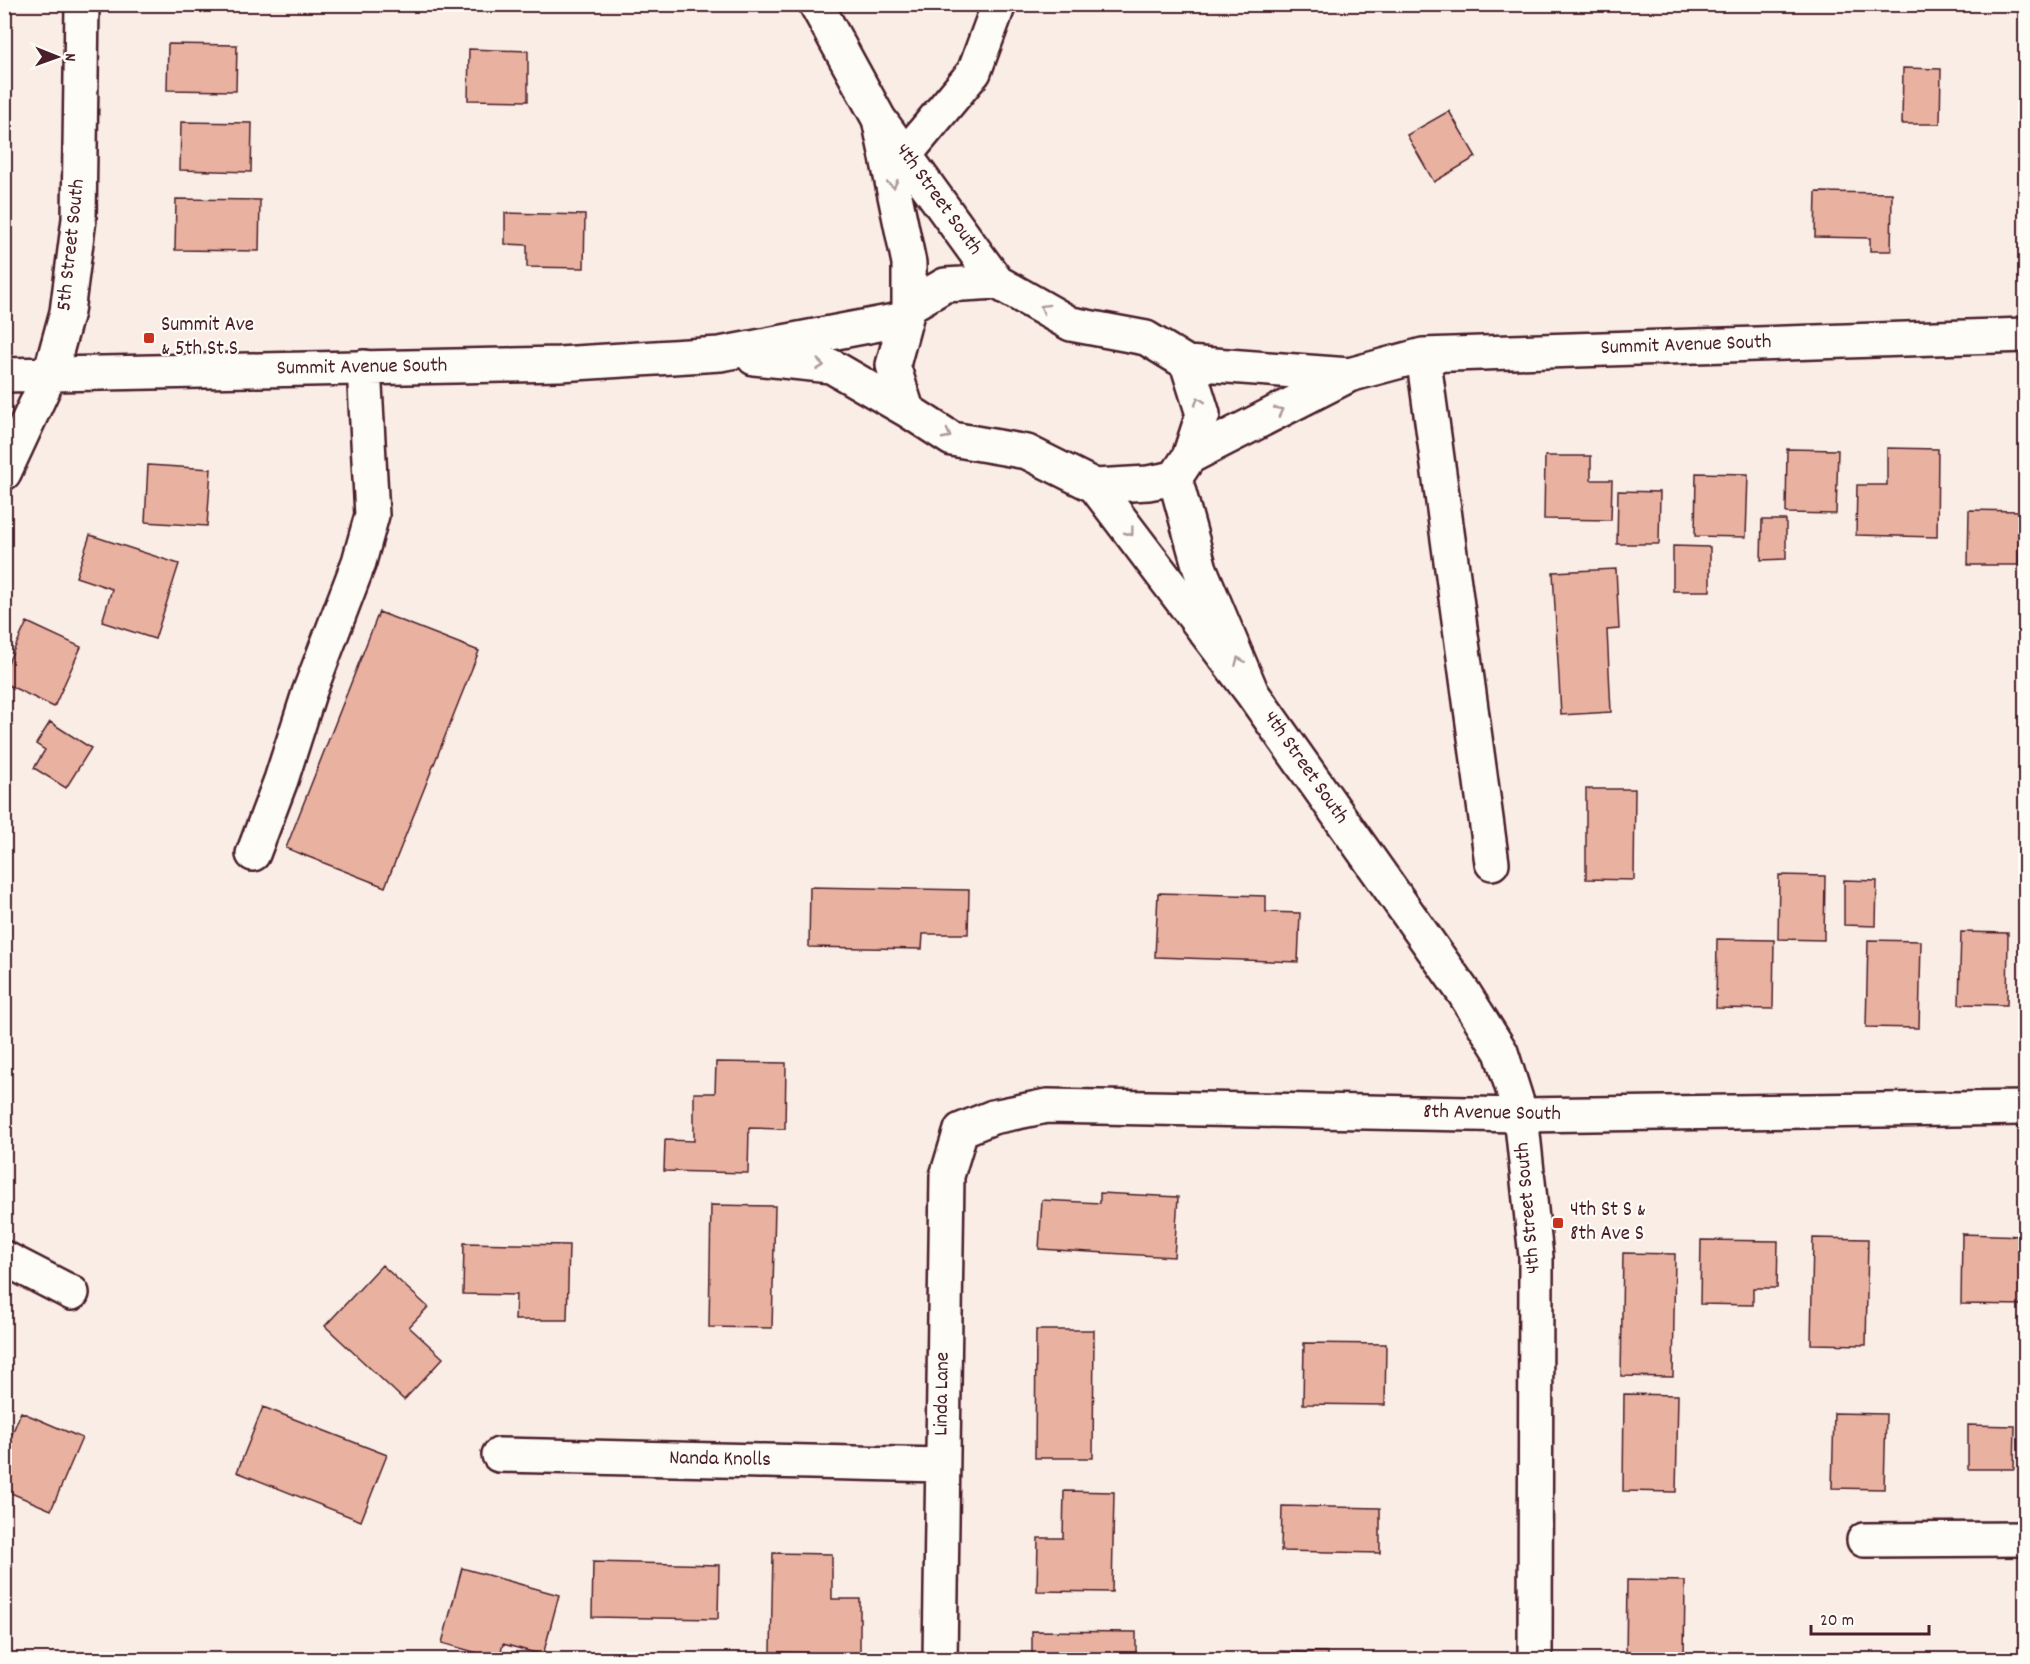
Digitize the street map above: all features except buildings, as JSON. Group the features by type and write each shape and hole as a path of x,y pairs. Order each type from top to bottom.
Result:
{"street":[{"name":"5th Street South","path":"4,473 50,374 67,312 79,219 82,4"},
{"name":"4th Street South","path":"816,4 879,119 997,282"},
{"path":"905,155 974,72 999,4"},
{"name":"4th Street South","path":"879,119 909,263 907,312"},
{"name":"Summit Avenue South","path":"720,354 907,312 945,285 997,282 1071,324 1146,338 1186,363 1349,375"},
{"path":"907,312 892,365 907,410"},
{"name":"Summit Avenue South","path":"4,375 559,363 720,354 831,366 952,439 1027,452 1095,486 1148,483 1182,467 1349,375 1424,355 2025,335"},
{"path":"1424,355 1491,863"},
{"path":"1182,467 1203,414 1186,363"},
{"path":"253,854 281,780 309,693 359,562 372,515 364,368"},
{"name":"4th Street South","path":"1182,467 1200,569 1252,693"},
{"name":"4th Street South","path":"1095,486 1252,693 1464,993 1501,1052 1521,1115 1536,1257 1535,1659"},
{"name":"8th Avenue South","path":"961,1130 993,1117 1047,1106 1521,1115 2025,1108"},
{"name":"Linda Lane","path":"940,1659 947,1176 961,1130"},
{"path":"4,1258 72,1293"},
{"name":"Nanda Knolls","path":"499,1455 942,1466"},
{"path":"1864,1540 2025,1539"}],"place":[{"name":"Summit Ave & 5th St S","path":"149,338"},
{"name":"4th St S & 8th Ave S","path":"1558,1223"}]}
